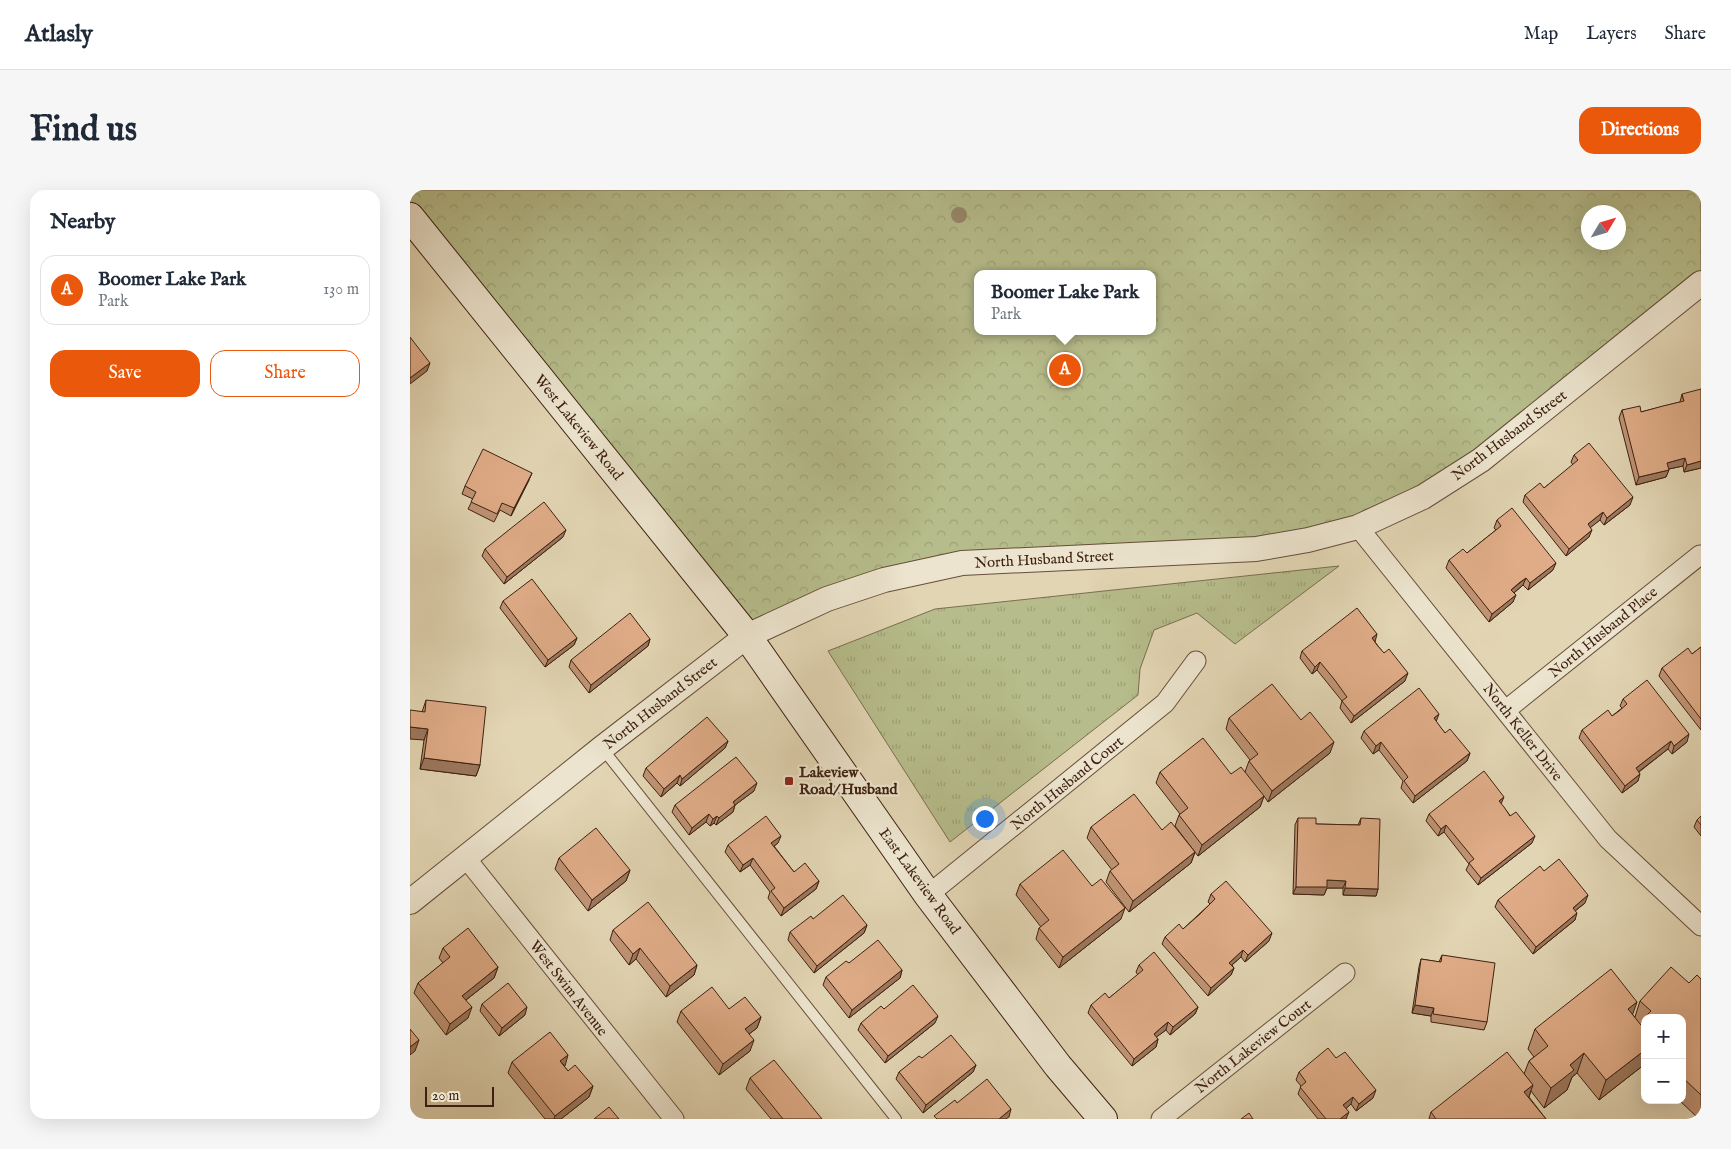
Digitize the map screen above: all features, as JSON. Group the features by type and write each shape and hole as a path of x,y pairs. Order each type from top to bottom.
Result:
{"main road":[{"name":"West Lakeview Road","path":"410,217 747,636"},
{"name":"East Lakeview Road","path":"747,636 928,895 1058,1066 1102,1119"}],"street":[{"name":"North Husband Street","path":"410,901 602,748 747,636 827,599 884,580 962,563 1256,549 1308,540 1358,527 1423,497 1481,460 1701,283"},
{"name":"North Keller Drive","path":"1358,527 1608,838 1701,926"},
{"name":"North Husband Place","path":"1506,710 1700,555"},
{"name":"North Husband Court","path":"928,895 1165,703 1196,661"},
{"name":"West Swim Avenue","path":"465,857 674,1119"},
{"name":"North Lakeview Court","path":"1161,1119 1345,973"}],"lane":[{"path":"602,748 896,1119"}],"green space":[{"path":"410,190 1701,190 1701,282 1481,458 1309,538 962,562 748,633 410,232"},
{"path":"1339,566 1235,644 1197,613 1154,630 1140,669 1138,695 950,842 828,651 935,609"}],"building":[{"path":"410,337 430,363 410,378"},
{"path":"1701,389 1701,461 1687,465 1685,458 1667,463 1669,470 1639,477 1622,410 1640,406 1641,412 1684,401 1682,394"},
{"path":"1589,443 1633,497 1607,518 1603,512 1588,524 1592,530 1569,549 1525,495 1540,483 1544,488 1578,460 1574,455"},
{"path":"483,449 532,473 514,508 502,503 497,514 471,502 476,492 465,486"},
{"path":"544,502 566,530 507,577 485,549"},
{"path":"1512,508 1556,563 1530,583 1526,578 1519,583 1511,590 1516,595 1492,614 1449,560 1463,549 1467,553 1501,526 1497,520"},
{"path":"532,579 577,638 548,660 503,601"},
{"path":"1357,608 1377,634 1372,638 1377,645 1384,653 1389,649 1408,673 1354,716 1342,701 1347,697 1334,679 1320,662 1315,667 1302,651"},
{"path":"630,613 650,639 591,685 571,660"},
{"path":"1701,647 1701,719 1662,668 1688,648 1692,654"},
{"path":"1647,680 1689,734 1674,746 1671,741 1636,768 1640,774 1625,786 1582,730 1608,710 1612,716 1619,711 1627,704 1623,699"},
{"path":"1272,684 1301,720 1310,712 1334,742 1272,791 1249,761 1258,754 1229,718"},
{"path":"1419,688 1439,714 1434,718 1445,733 1450,729 1470,753 1415,796 1404,781 1408,777 1381,742 1376,746 1364,731"},
{"path":"426,700 486,707 480,765 424,758 428,729 410,727 410,710 425,712"},
{"path":"707,717 728,741 682,779 680,775 664,789 646,768"},
{"path":"1203,738 1231,774 1241,767 1264,796 1202,845 1179,815 1188,808 1160,772"},
{"path":"736,757 757,783 733,802 735,805 719,818 717,816 713,819 709,814 692,828 675,805"},
{"path":"1484,771 1504,797 1499,801 1510,816 1516,812 1535,836 1481,878 1469,863 1474,859 1446,825 1441,829 1429,814"},
{"path":"1134,794 1162,830 1171,822 1195,852 1133,901 1110,871 1119,864 1091,827"},
{"path":"766,816 781,836 771,843 794,872 805,863 819,881 784,908 771,891 775,888 753,858 743,865 728,845"},
{"path":"1701,816 1701,825 1697,820"},
{"path":"1298,818 1316,818 1316,824 1360,825 1361,818 1380,819 1378,889 1345,888 1346,881 1327,880 1327,887 1296,887"},
{"path":"596,828 630,870 592,900 559,858"},
{"path":"1063,850 1092,886 1101,879 1125,908 1063,957 1039,928 1049,920 1020,884"},
{"path":"1559,859 1588,895 1573,908 1577,913 1536,947 1498,900 1540,866 1544,871"},
{"path":"1226,881 1272,933 1248,955 1243,950 1229,963 1234,968 1211,988 1165,937 1179,924 1183,929 1200,914 1215,899 1211,894"},
{"path":"843,895 867,925 817,966 790,932 811,916 813,919"},
{"path":"648,902 697,965 670,986 640,948 633,954 613,930"},
{"path":"468,928 498,967 462,996 472,1007 450,1024 418,983 450,957 443,948"},
{"path":"878,940 902,970 852,1010 826,977 846,961 849,963"},
{"path":"1154,952 1198,1007 1173,1027 1168,1022 1154,1034 1158,1039 1134,1059 1091,1005 1105,993 1109,998 1143,970 1139,965"},
{"path":"1442,955 1495,963 1487,1022 1433,1014 1434,1008 1415,1005 1421,959 1441,962"},
{"path":"1671,967 1689,983 1697,975 1701,979 1701,1095 1686,1081 1686,1014 1648,1014 1651,1011 1640,1001"},
{"path":"1611,969 1637,1002 1628,1009 1641,1025 1641,1053 1606,1080 1584,1053 1570,1065 1574,1070 1551,1088 1529,1061 1548,1046 1535,1029"},
{"path":"508,983 527,1007 502,1028 482,1004"},
{"path":"913,985 938,1016 888,1056 861,1023 881,1006 884,1009"},
{"path":"712,987 729,1009 745,997 761,1017 745,1029 754,1040 723,1064 681,1011"},
{"path":"410,1029 419,1040 410,1047"},
{"path":"550,1032 568,1055 560,1061 568,1071 575,1065 593,1086 555,1116 512,1062"},
{"path":"951,1035 976,1065 926,1105 899,1072 919,1056 922,1058"},
{"path":"1328,1048 1336,1058 1345,1052 1376,1090 1359,1104 1353,1097 1343,1105 1349,1112 1340,1119 1326,1119 1300,1087 1306,1082 1299,1072"},
{"path":"1507,1052 1533,1085 1524,1092 1546,1119 1436,1119 1431,1112"},
{"path":"774,1060 822,1119 783,1119 750,1078"},
{"path":"987,1079 1011,1109 999,1119 937,1119 934,1116 955,1100 957,1103"},
{"path":"609,1107 619,1119 594,1119"},
{"path":"1249,1113 1253,1119 1241,1119"}],"place":[{"name":"Boomer Lake Park","path":"1065,370"},
{"name":"Lakeview Road/ Husband","path":"789,781"}]}
